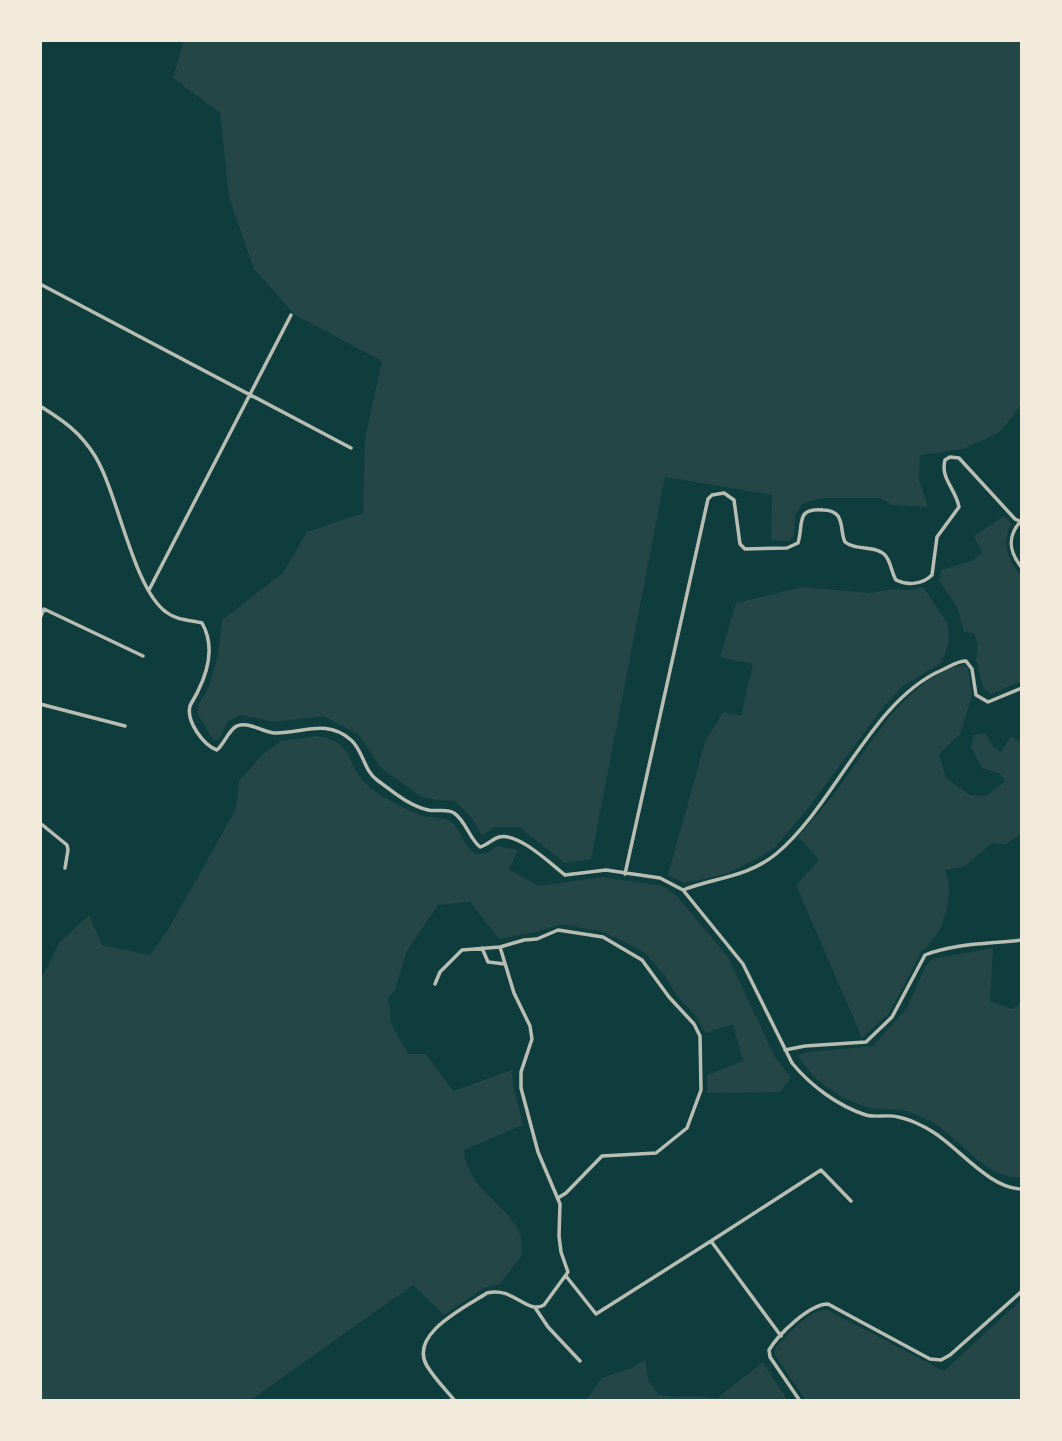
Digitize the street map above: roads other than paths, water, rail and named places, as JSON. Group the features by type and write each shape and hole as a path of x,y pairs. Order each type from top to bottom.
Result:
{"street":[{"path":"40,284 351,448"},
{"path":"149,590 291,316"},
{"path":"40,406 79,433 97,459 149,590 164,611 177,618 202,623 209,636 209,655 200,688 190,706 190,719 208,747 217,750 234,727 242,724 272,733 317,727 335,730 353,741 373,777 414,805 429,811 452,811 480,847 488,845 496,837 508,836 525,844 565,875 606,870 660,878 682,890 743,964 785,1050 804,1077 837,1101 867,1115 899,1117 932,1131 993,1180 1011,1189 1022,1189"},
{"path":"625,874 708,499 712,495 724,494 734,500 740,544 745,549 793,546 798,542 800,522 805,512 812,509 829,510 840,518 845,542 854,548 878,550 884,554 896,580 909,584 920,582 932,575 937,537 959,507 958,497 943,472 945,460 950,457 959,458 1015,519 1021,522 1014,529 1010,546 1013,558 1022,568"},
{"path":"40,618 44,610 143,656"},
{"path":"682,890 729,878 776,854 813,814 889,711 904,694 930,674 956,662 966,661 972,669 976,695 988,702 1022,688"},
{"path":"40,704 125,726"},
{"path":"40,823 67,845 65,867"},
{"path":"435,984 440,972 462,950 500,947 537,939 558,930 574,931 603,937 642,960 669,997 694,1024 700,1035 701,1090 687,1128 656,1153 602,1156 558,1198"},
{"path":"785,1050 866,1042 892,1017 926,955 991,942 1022,940"},
{"path":"500,947 514,993 530,1026 532,1039 521,1072 523,1097 538,1152 560,1204 559,1236 568,1272 544,1305 536,1309"},
{"path":"482,948 488,962 505,964"},
{"path":"566,1276 596,1314 821,1170 851,1200"},
{"path":"711,1241 781,1336"},
{"path":"800,1401 769,1355 769,1348 810,1309 819,1304 828,1304 930,1359 941,1360 1022,1291"},
{"path":"455,1401 427,1366 424,1359 425,1343 437,1327 487,1293 508,1293 536,1309 548,1327 580,1361"}]}
